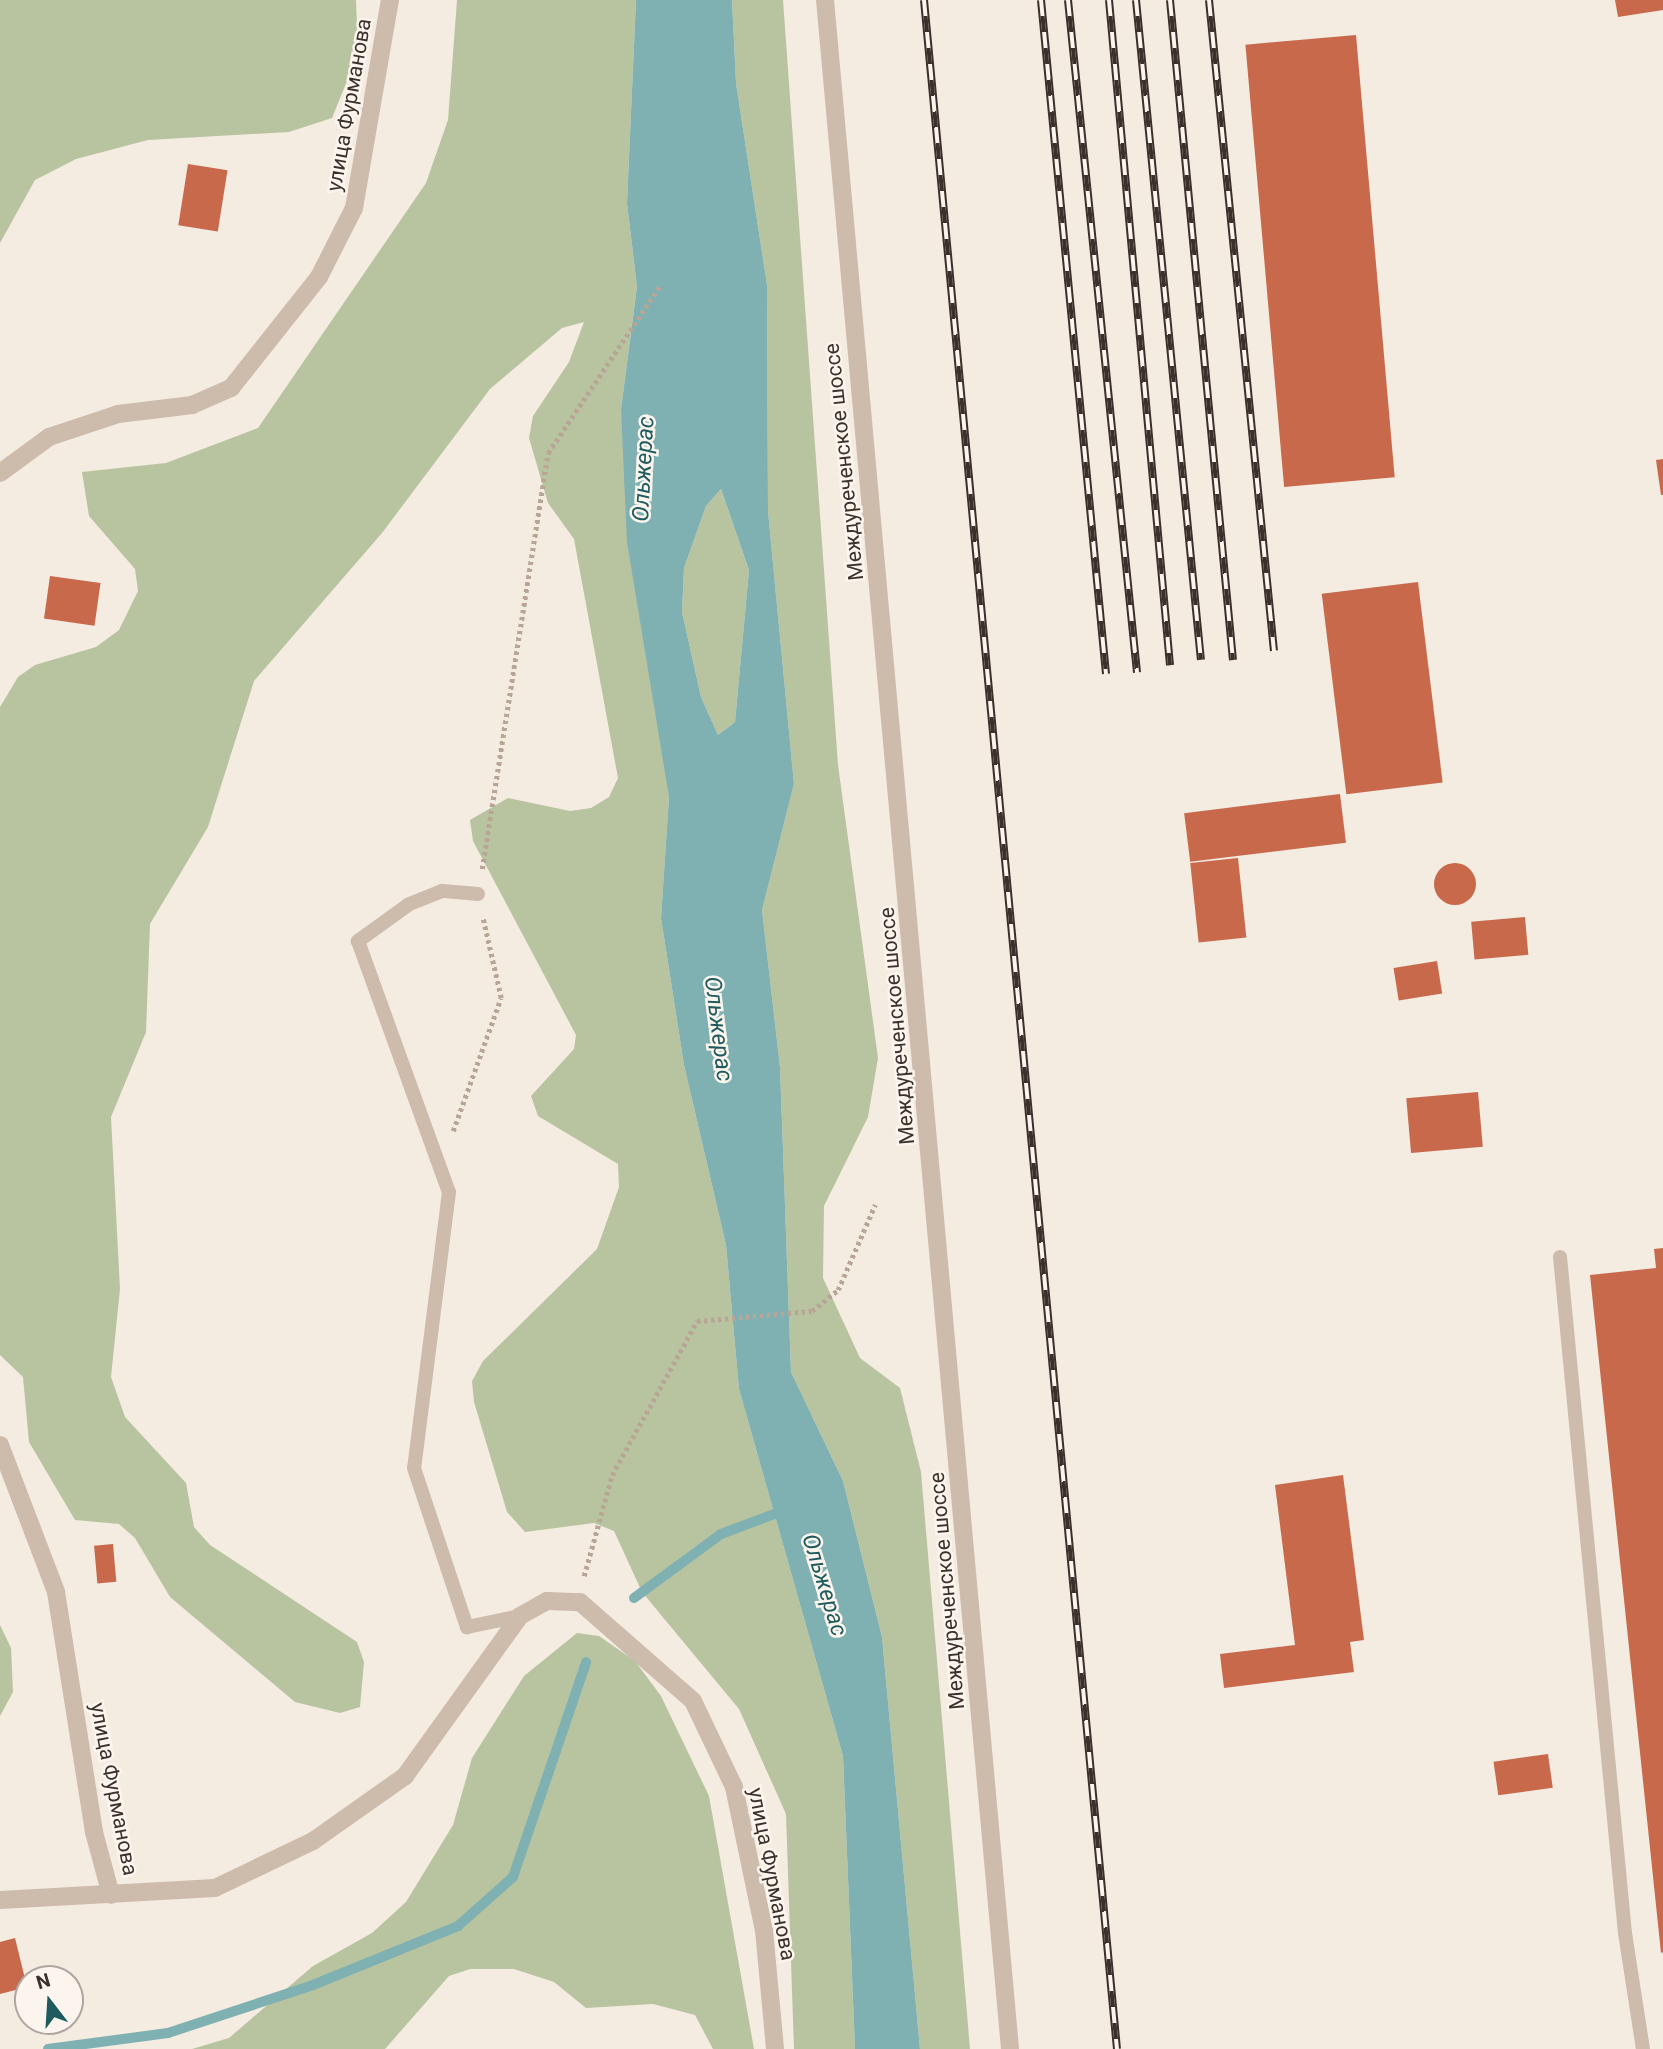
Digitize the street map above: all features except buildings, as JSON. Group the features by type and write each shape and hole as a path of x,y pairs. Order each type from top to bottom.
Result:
{"street":[{"name":"улица Фурманова","path":"0,473 49,437 118,414 192,405 231,388 319,277 354,208 390,0"},
{"name":"Междуреченское шоссе","path":"825,0 1010,2049"},
{"name":"улица Фурманова","path":"0,1445 56,1592 94,1832 111,1895 215,1888 313,1841 405,1776 520,1616 547,1601 580,1602 693,1701 734,1787 764,1930 775,2049"},
{"path":"0,1900 111,1895"}],"lane":[{"path":"478,894 442,891 408,905 358,941 449,1192 414,1468 467,1627 520,1616"},
{"path":"1560,1258 1625,1933 1643,2049"}],"path":[{"path":"440,1168 501,998 478,894 548,453 661,284"},
{"path":"580,1602 612,1475 696,1321 812,1311 838,1290 876,1205"}],"green space":[{"path":"0,0 356,0 358,54 332,118 289,132 148,140 76,159 35,180 0,243"},
{"path":"457,0 636,0 627,203 637,287 621,409 669,797 661,918 684,1065 726,1245 739,1389 843,1756 855,2049 794,2049 786,1814 739,1709 642,1592 614,1531 594,1523 525,1532 507,1512 474,1402 472,1381 483,1361 597,1249 619,1187 618,1164 538,1116 531,1096 574,1049 576,1035 473,841 470,820 508,798 570,811 591,808 609,797 618,778 574,539 548,503 529,438 533,416 569,362 584,322 562,328 490,389 382,533 254,681 208,827 150,924 146,1032 111,1117 120,1289 111,1377 125,1417 186,1483 194,1527 210,1545 357,1642 364,1662 360,1707 340,1713 295,1702 170,1597 135,1538 119,1524 75,1520 29,1442 23,1377 0,1355 0,707 18,677 35,665 96,647 119,630 138,591 135,569 89,516 82,472 166,463 258,428 426,183 448,120"},
{"path":"732,0 783,0 838,765 878,1058 868,1117 824,1206 823,1278 860,1358 900,1388 921,1472 970,2049 920,2049 882,1637 843,1481 791,1372 780,1067 762,910 794,784 768,511 767,285 736,83"},
{"path":"721,489 749,570 735,722 718,735 701,697 682,612 684,568 706,506"},
{"path":"0,1625 11,1648 13,1692 0,1716"},
{"path":"577,1633 599,1636 635,1661 661,1696 709,1796 754,2049 713,2049 695,2015 653,2004 586,2008 554,1982 514,1969 470,1969 449,1976 385,2049 192,2049 229,2038 313,1966 372,1933 406,1902 453,1825 472,1758 524,1676"}],"water":[{"name":"Ольжерас","path":"636,0 732,0 736,83 767,285 768,511 794,784 762,910 780,1067 791,1372 843,1481 882,1637 920,2049 855,2049 843,1756 739,1389 726,1245 684,1065 661,918 669,797 627,542 621,409 637,287 627,203","holes":["721,489 749,570 735,722 718,735 701,697 682,612 684,568 706,506"]}],"waterway":[{"path":"634,1598 721,1534 785,1510"},
{"path":"48,2049 168,2033 313,1985 458,1926 513,1877 586,1662"}],"railway":[{"path":"924,0 1117,2049"},
{"path":"1041,0 1106,674"},
{"path":"1068,0 1137,672"},
{"path":"1109,0 1170,665"},
{"path":"1136,0 1201,660"},
{"path":"1170,0 1233,660"},
{"path":"1209,0 1274,651"}]}
